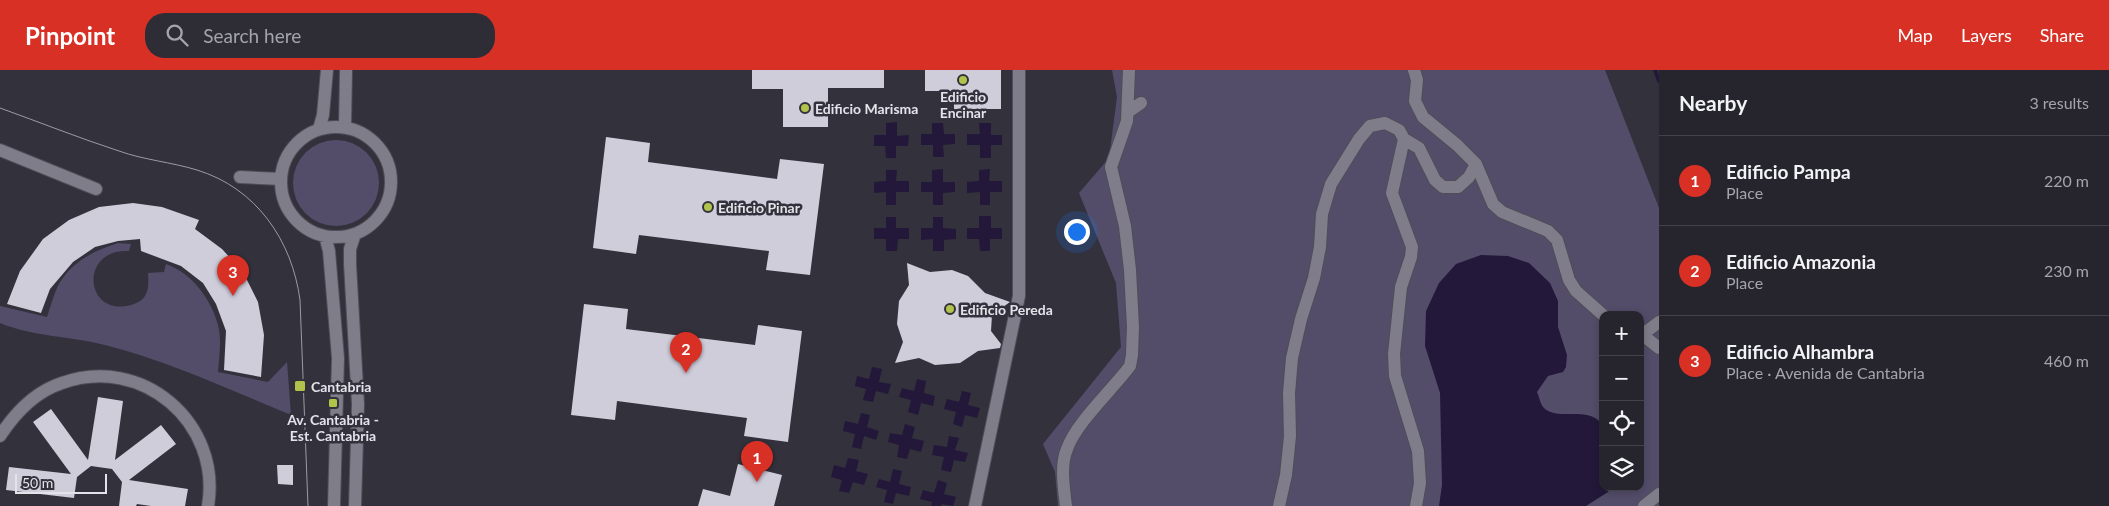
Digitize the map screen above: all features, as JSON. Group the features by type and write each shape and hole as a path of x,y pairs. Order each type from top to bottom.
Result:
{"street":[{"path":"319,129 324,115 327,70"},
{"path":"345,127 346,70"},
{"path":"975,506 1019,296 1019,70"},
{"path":"1066,506 1064,476 1066,450 1074,434 1130,366 1132,355 1133,327 1126,235 1111,167 1128,121 1129,70"},
{"path":"1414,70 1417,80 1415,101 1423,117 1476,164 1493,204 1502,212 1548,231 1557,240 1569,280 1576,291 1599,311"},
{"path":"1128,112 1141,103"},
{"path":"1279,506 1286,475 1290,436 1289,393 1292,358 1301,319 1314,278 1320,247 1322,214 1331,184 1359,139 1370,126 1385,123 1399,130 1404,138 1419,148 1434,180 1442,187 1458,187 1469,177 1476,164"},
{"path":"345,127 359,131 370,139 386,159 391,186 382,211 367,227 355,234 336,237 325,236 306,228 292,215 284,201 281,179 284,162 295,144 306,136 319,129 345,127"},
{"path":"1404,138 1392,193 1412,247 1411,257 1401,287 1394,354 1395,376 1418,451 1420,484 1416,506"},
{"path":"0,150 96,189"},
{"path":"240,177 281,179"},
{"path":"355,234 350,249 358,404 355,506"},
{"path":"325,236 329,251 338,358 334,506"},
{"path":"1644,332 1659,322"},
{"path":"1644,335 1659,348"},
{"path":"0,436 19,410 32,399 62,382 98,376 136,382 169,401 183,414 196,431 209,469 211,492 208,506"},
{"path":"1644,506 1659,494"}],"shaded area":[{"path":"1112,70 1605,70 1659,208 1659,506 1058,506 1055,472 1043,444 1121,347 1116,283 1079,193 1109,158 1117,97"},
{"path":"897,122 897,136 909,135 908,146 896,146 896,158 886,158 885,146 874,146 874,135 886,135 886,123"},
{"path":"932,123 943,123 944,134 955,134 955,144 943,145 944,157 933,157 933,145 921,145 921,134 932,134"},
{"path":"979,123 991,123 991,135 1002,135 1002,145 991,145 991,158 980,158 980,145 967,145 967,134 980,134"},
{"path":"336,140 352,144 366,153 375,167 379,183 375,199 366,213 352,222 336,226 320,222 306,213 297,199 293,183 297,167 306,153 320,144"},
{"path":"943,169 943,182 955,182 955,192 943,193 943,205 933,205 933,192 921,192 921,182 932,182 932,170"},
{"path":"990,169 989,181 1002,181 1002,192 990,192 990,205 980,205 980,192 967,193 967,182 979,181 979,170"},
{"path":"886,170 897,170 896,181 909,181 909,192 896,192 896,205 886,205 886,192 874,193 874,182 886,181"},
{"path":"979,216 991,216 991,228 1002,228 1002,239 990,239 990,251 980,251 979,239 967,239 967,228 979,228"},
{"path":"886,217 896,217 896,228 909,228 909,239 898,239 897,251 886,251 886,239 874,239 874,228 886,228"},
{"path":"933,217 943,217 943,228 956,229 956,239 944,240 944,251 933,251 933,239 921,240 921,228 933,228"},
{"path":"118,243 131,244 129,251 112,253 101,260 95,271 94,283 97,294 105,302 118,306 139,302 147,292 148,273 164,272 166,264 175,268 192,280 199,288 215,315 220,337 218,372 268,382 287,362 291,415 152,359 105,345 39,334 0,323 0,306 47,317 57,288 68,272 91,254"},
{"path":"1481,255 1508,256 1529,263 1550,283 1558,301 1558,327 1567,355 1566,367 1563,372 1548,376 1537,392 1543,407 1549,411 1557,414 1592,416 1599,422 1599,491 1609,491 1586,506 1439,506 1442,485 1440,393 1425,346 1426,311 1439,283 1456,264"},
{"path":"872,367 882,369 879,382 891,384 888,394 876,391 873,402 863,400 866,389 855,386 857,376 869,379"},
{"path":"917,379 926,381 924,393 935,396 933,406 921,403 918,415 908,412 911,400 899,397 902,388 914,391"},
{"path":"962,391 971,393 968,405 980,408 977,418 965,415 962,427 953,424 956,412 944,409 947,399 959,402"},
{"path":"861,413 870,415 867,427 879,431 876,440 864,436 861,449 852,447 855,434 843,431 845,421 858,424"},
{"path":"905,424 915,427 912,438 924,441 921,452 910,449 907,459 897,457 899,445 888,442 890,433 902,435"},
{"path":"949,436 959,438 955,450 968,453 965,462 954,460 951,472 941,470 944,457 932,455 934,445 947,447"},
{"path":"848,458 859,460 856,471 868,474 864,485 853,482 849,493 839,491 842,480 831,477 834,465 845,468"},
{"path":"893,469 902,471 899,484 911,487 909,496 896,493 893,504 884,502 887,490 876,487 879,479 890,482"},
{"path":"938,480 947,483 944,494 956,497 953,506 942,504 941,506 931,506 932,502 920,499 923,490 934,493"}],"building":[{"name":"Edificio Marisma","path":"752,70 884,70 884,88 828,88 828,127 783,127 783,89 752,89"},
{"name":"Edificio Encinar","path":"925,70 1001,70 1001,109 954,109 954,91 925,91"},
{"name":"Edificio Pinar","path":"606,137 650,143 648,162 777,179 780,159 824,164 810,275 766,270 769,251 639,235 636,254 593,248"},
{"path":"133,203 162,207 199,220 195,229 222,249 243,272 258,302 264,335 261,377 224,370 226,331 216,304 203,283 181,266 141,251 140,239 118,241 95,247 73,262 50,289 41,313 7,304 20,271 43,239 69,220 99,207"},
{"name":"Edificio Pereda","path":"907,263 930,272 952,270 968,276 985,293 1010,302 992,315 991,331 1001,344 1000,348 978,351 960,363 935,365 919,358 895,363 903,342 897,324 899,301 909,285"},
{"path":"584,304 628,309 626,329 755,345 758,325 802,331 788,442 744,436 747,418 617,401 615,420 571,415"},
{"path":"98,397 123,401 115,460 161,425 176,444 129,480 188,489 185,506 137,504 136,506 119,506 122,482 112,469 91,466 77,477 74,498 6,490 9,467 71,474 33,422 51,409 88,460"},
{"path":"738,464 782,475 774,506 698,506 703,489 730,496"},
{"path":"277,465 293,465 293,485 278,484"}],"waterway":[{"path":"1655,70 1659,81"}],"tram line":[{"path":"0,108 128,154 187,167 218,178 237,189 268,219 289,257 296,278 300,300 308,506"}],"place":[{"name":"Edificio Encinar","path":"963,80"},
{"name":"Edificio Marisma","path":"805,108"},
{"name":"Edificio Pinar","path":"708,207"},
{"name":"Edificio Alhambra","path":"233,296"},
{"name":"Edificio Pereda","path":"950,309"},
{"name":"Edificio Amazonia","path":"686,373"},
{"name":"Cantabria","path":"300,386"},
{"name":"Av. Cantabria - Est. Cantabria","path":"333,403"},
{"name":"Edificio Pampa","path":"757,482"}]}
